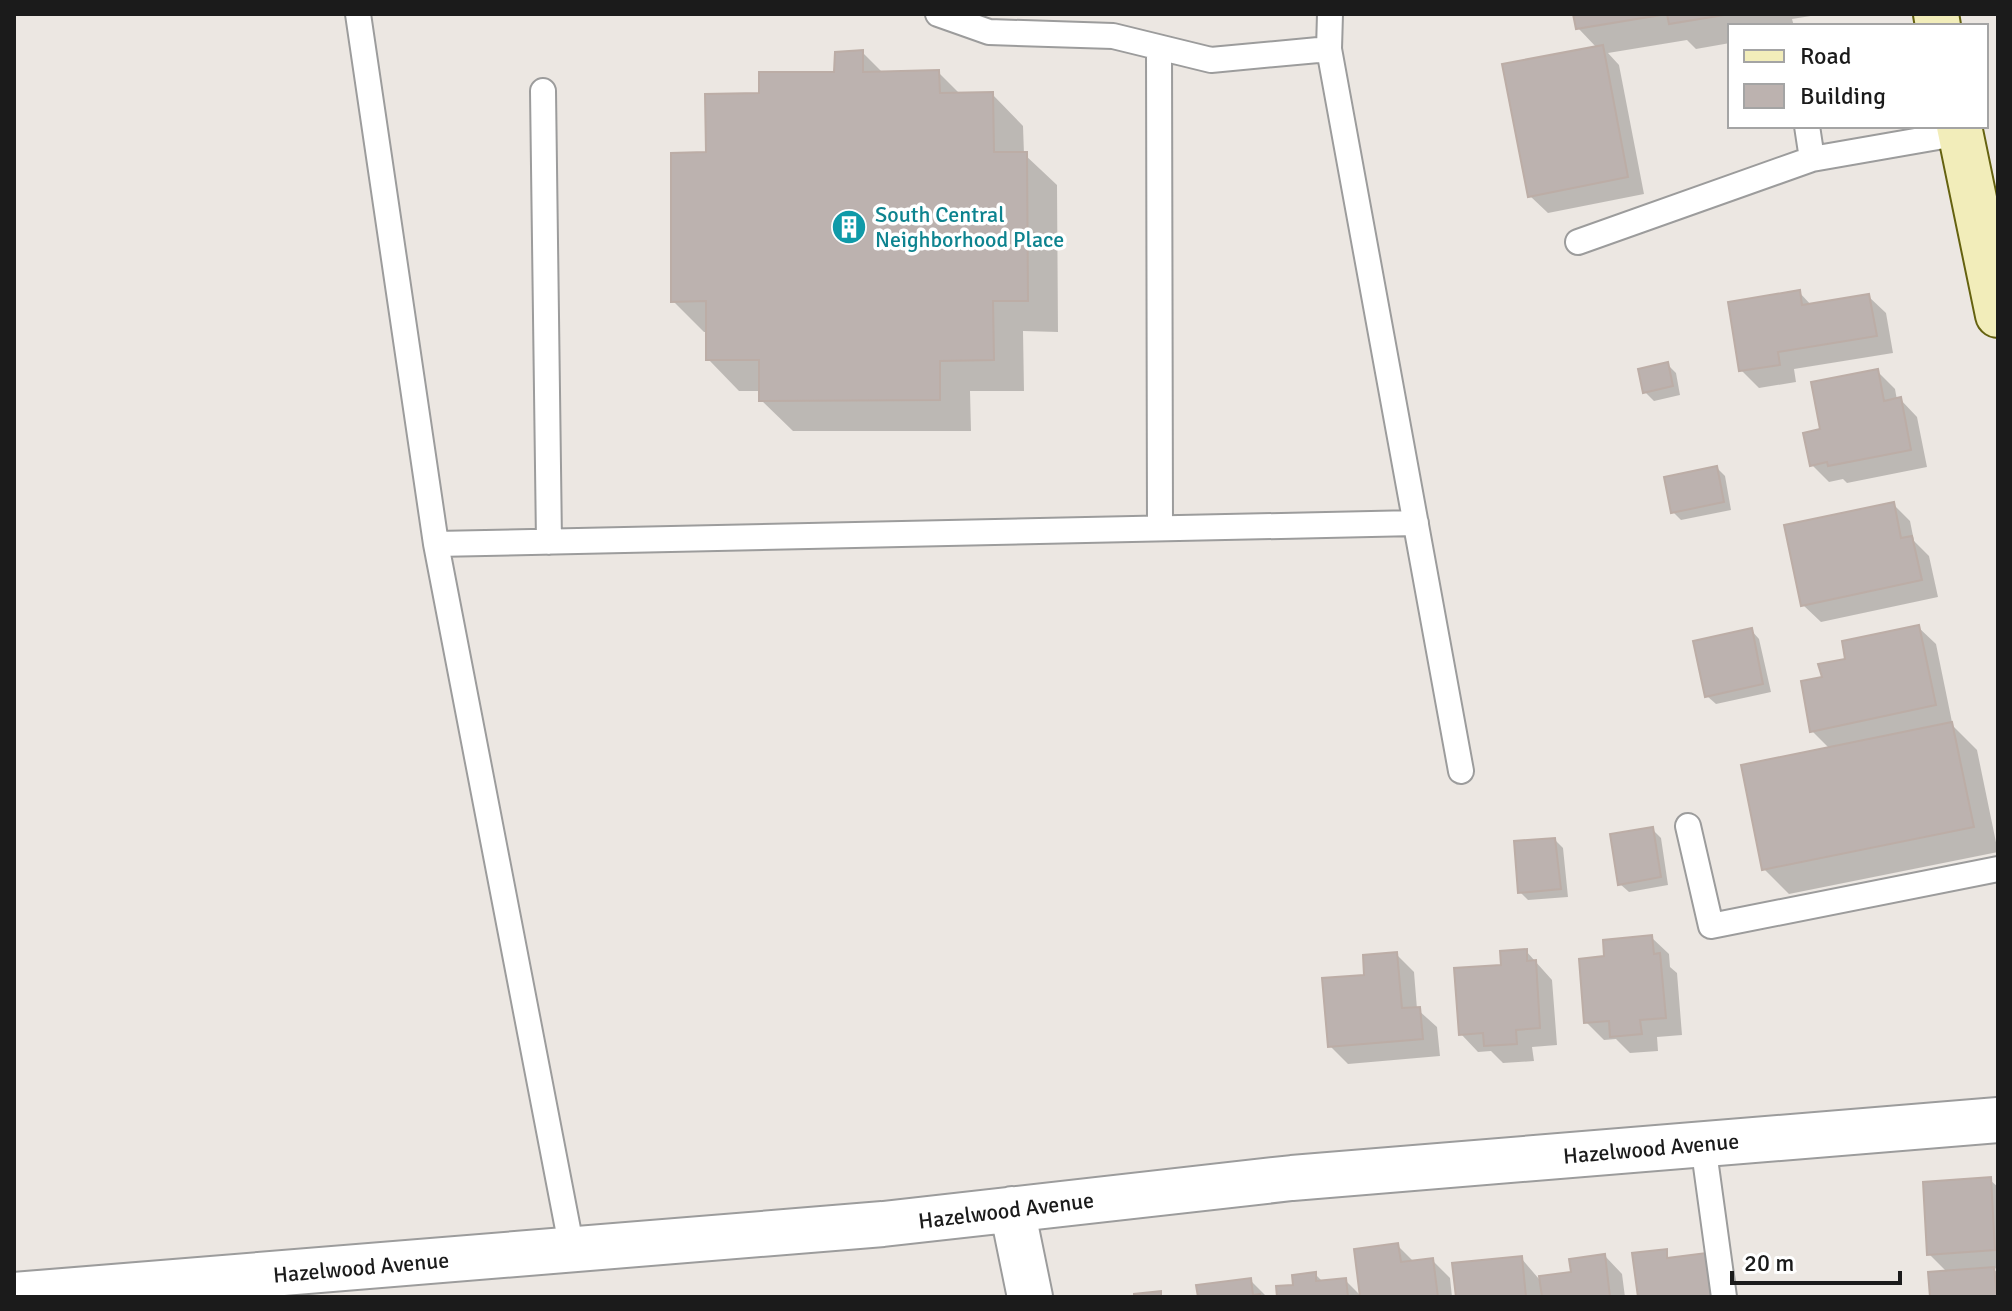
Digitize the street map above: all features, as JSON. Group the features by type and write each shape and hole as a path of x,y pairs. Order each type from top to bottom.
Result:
{"street":[{"path":"1960,130 1998,315"},
{"name":"Hazelwood Avenue","path":"14,1295 883,1224 1292,1178 1998,1120"},
{"path":"1012,1209 1030,1297"}],"lane":[{"path":"358,14 436,544 572,1250"},
{"path":"938,14 989,32 1113,36 1211,60 1329,49"},
{"path":"1330,14 1329,49 1461,771"},
{"path":"1159,48 1160,528"},
{"path":"543,91 549,542"},
{"path":"1807,128 1812,159"},
{"path":"1578,242 1812,159 1960,130"},
{"path":"436,544 1416,523"},
{"path":"1688,826 1711,926 1998,869"},
{"path":"1703,1144 1724,1297"}],"building":[{"path":"1573,14 1667,14 1576,29"},
{"path":"1667,14 1730,14 1669,24"},
{"path":"1603,45 1628,177 1528,197 1502,64"},
{"name":"South Central Neighborhood Place","path":"863,50 863,72 939,70 940,93 993,92 994,152 1027,152 1028,301 993,301 994,360 940,361 940,400 759,401 759,360 706,360 706,301 671,302 671,153 706,152 705,94 759,93 759,72 834,72 835,52"},
{"path":"1800,290 1802,305 1869,294 1877,336 1778,352 1780,365 1739,371 1728,302"},
{"path":"1668,362 1673,386 1643,393 1638,369"},
{"path":"1878,369 1884,401 1901,397 1911,450 1828,466 1827,462 1810,466 1803,433 1820,429 1811,382"},
{"path":"1717,466 1724,502 1671,513 1664,477"},
{"path":"1894,502 1901,538 1912,536 1922,580 1801,606 1784,525"},
{"path":"1919,625 1936,705 1810,732 1801,681 1822,677 1818,664 1845,659 1842,641"},
{"path":"1752,628 1763,684 1705,697 1693,641"},
{"path":"1952,722 1974,827 1762,870 1741,765"},
{"path":"1653,827 1661,877 1618,885 1610,834"},
{"path":"1555,838 1561,889 1518,893 1514,841"},
{"path":"1652,935 1654,954 1660,953 1666,1018 1640,1020 1642,1034 1610,1037 1609,1021 1584,1023 1579,959 1604,956 1603,940"},
{"path":"1527,949 1527,961 1536,960 1540,1028 1516,1030 1517,1044 1484,1046 1483,1033 1459,1035 1454,968 1501,965 1500,951"},
{"path":"1397,952 1402,1008 1420,1007 1423,1039 1328,1047 1322,978 1364,975 1363,955"},
{"path":"1991,1177 1995,1250 1927,1255 1923,1182"},
{"path":"1398,1243 1401,1262 1433,1258 1438,1297 1360,1297 1354,1249"},
{"path":"1667,1249 1667,1258 1706,1253 1712,1297 1638,1297 1632,1253"},
{"path":"1605,1254 1610,1297 1542,1297 1539,1276 1571,1272 1569,1259"},
{"path":"1522,1256 1526,1297 1456,1297 1452,1263"},
{"path":"1994,1267 1997,1297 1930,1297 1928,1272"},
{"path":"1316,1272 1316,1281 1346,1278 1348,1297 1277,1297 1276,1286 1293,1285 1292,1275"},
{"path":"1251,1278 1253,1295 1260,1294 1261,1297 1198,1297 1196,1285"},
{"path":"1161,1291 1161,1297 1134,1297 1134,1294"}],"place":[{"name":"South Central Neighborhood Place","path":"849,227"}]}
